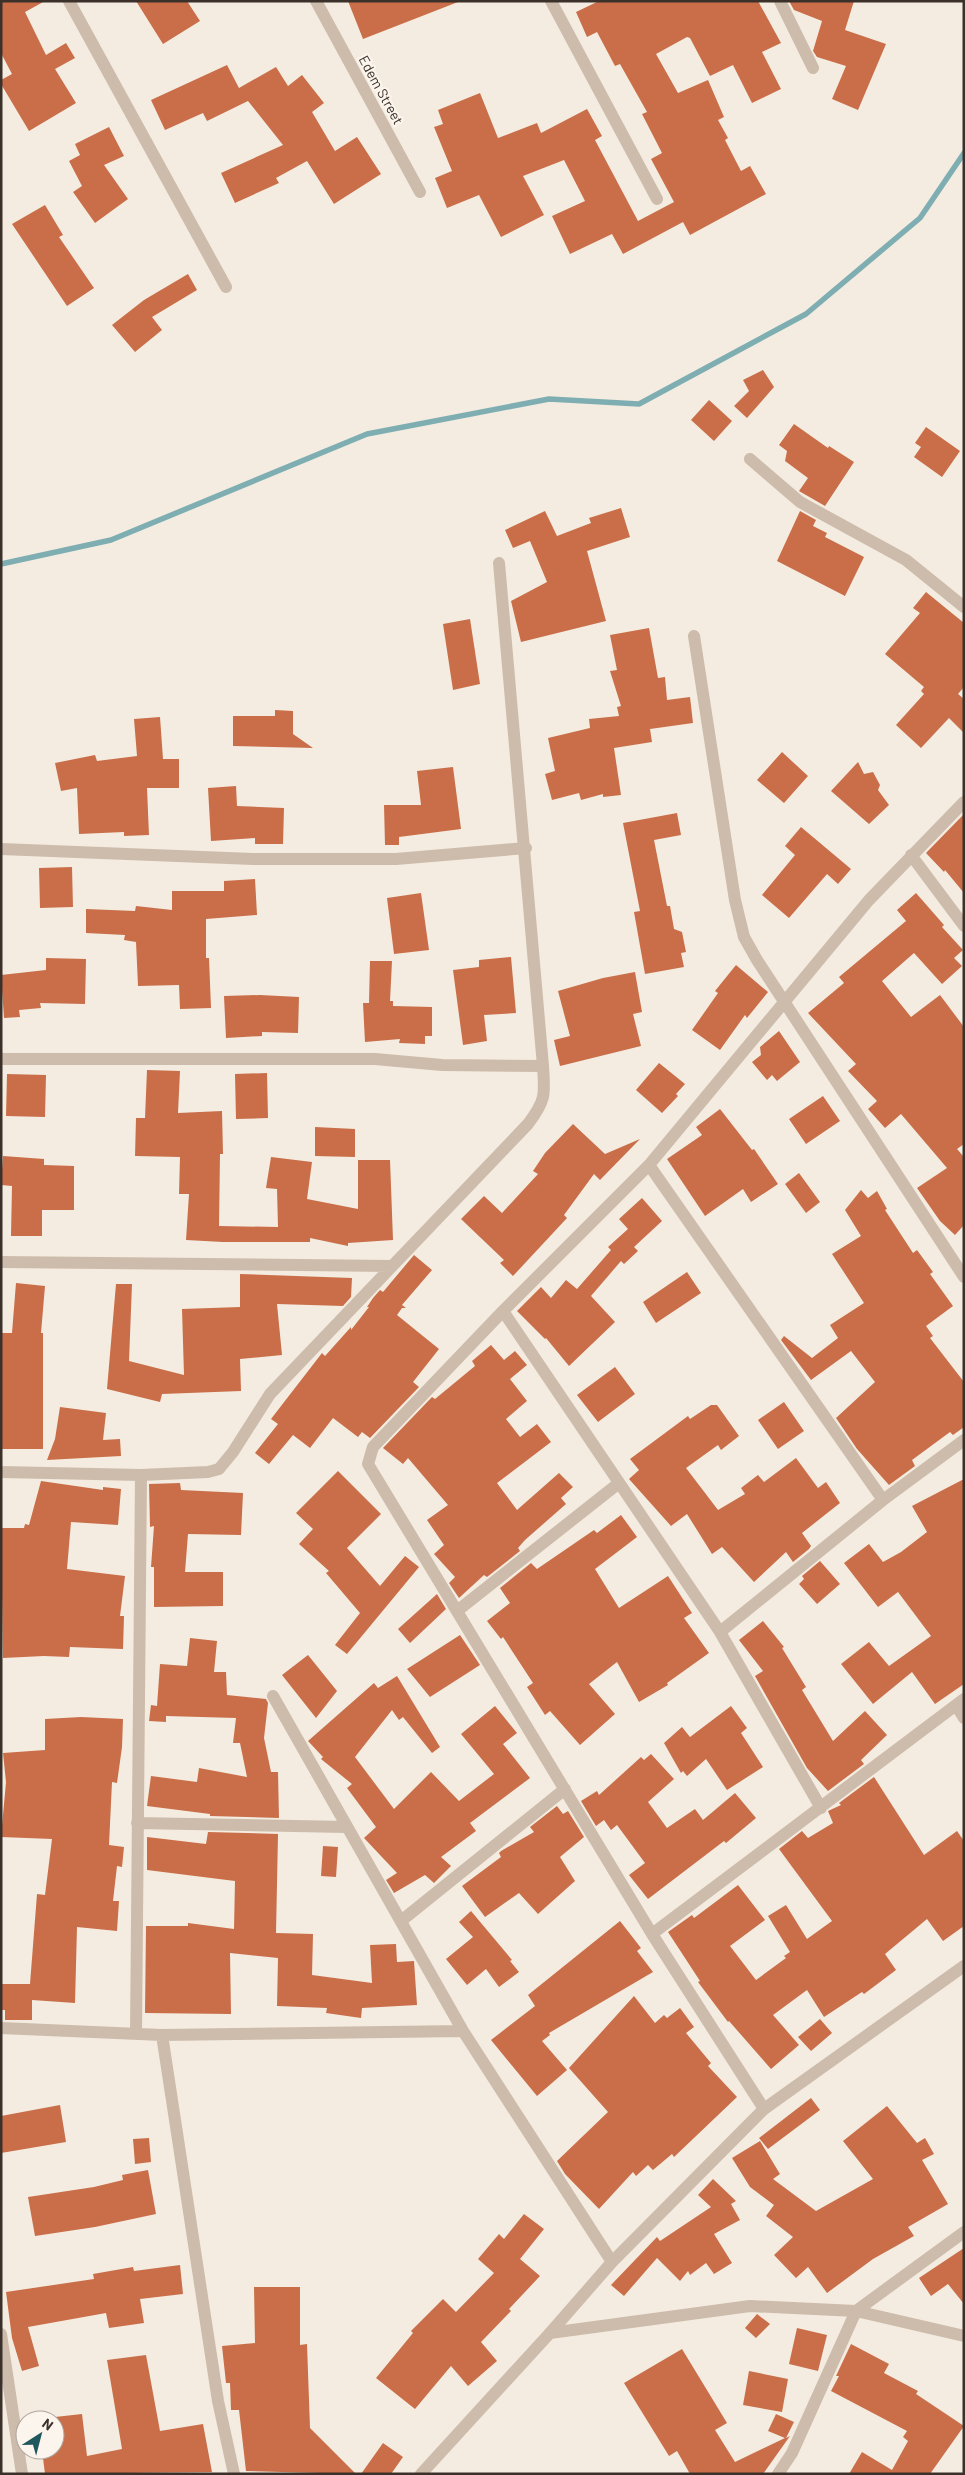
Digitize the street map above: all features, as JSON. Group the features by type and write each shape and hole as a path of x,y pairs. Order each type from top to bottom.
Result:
{"street":[{"path":"69,1 226,287"},
{"name":"Edem Street","path":"316,1 420,192"},
{"path":"550,1 657,199"},
{"path":"780,1 814,68"},
{"path":"750,459 800,502 906,560 964,608"},
{"path":"1,1472 141,1475 208,1472 219,1469 233,1452 270,1394 534,1118 545,1095 526,848 498,563"},
{"path":"694,636 735,900 744,936 783,1002 964,1277"},
{"path":"764,2110 652,1934 368,1464 373,1447 503,1311 649,1165 869,900 964,802"},
{"path":"1,849 262,859 396,859 526,848"},
{"path":"911,855 964,926"},
{"path":"1,1059 375,1059 442,1065 543,1066"},
{"path":"649,1165 883,1500"},
{"path":"1,1262 392,1266"},
{"path":"503,1311 720,1632 821,1808"},
{"path":"720,1632 883,1500 964,1440"},
{"path":"136,2033 141,1475"},
{"path":"457,1611 619,1483"},
{"path":"273,1696 463,2031 612,2262"},
{"path":"652,1934 960,1702 964,1718"},
{"path":"400,1921 565,1789"},
{"path":"137,1822 347,1828"},
{"path":"421,2474 612,2262 764,2110 964,1966"},
{"path":"1,2028 162,2035 463,2031"},
{"path":"162,2035 218,2401 234,2474"},
{"path":"778,2474 792,2453 856,2310 964,2232"},
{"path":"550,2333 750,2306 856,2310 964,2336"},
{"path":"1,2334 22,2474"}],"building":[{"path":"1,1 45,1 25,12 46,55 66,43 75,58 55,69 76,103 29,131 1,84 1,80 12,74 1,53"},
{"path":"136,1 187,1 200,21 163,44"},
{"path":"348,1 458,1 458,2 363,39"},
{"path":"599,1 758,1 781,43 762,52 781,89 752,103 733,65 710,76 690,38 687,37 656,54 678,93 708,80 724,117 718,120 728,138 725,140 741,171 750,166 766,194 690,235 683,222 623,254 612,234 570,254 552,216 585,201 564,160 523,176 544,215 501,237 479,195 447,208 435,178 452,171 434,127 443,124 438,110 480,93 498,138 537,123 541,133 587,109 602,136 595,140 638,221 674,202 651,159 662,153 642,114 647,112 620,64 615,66 597,32 587,37 576,12"},
{"path":"789,1 854,1 845,30 886,44 858,110 832,99 846,66 817,57 813,51 822,21 794,10"},
{"path":"227,65 239,88 276,67 288,86 302,75 324,103 312,112 335,151 357,137 381,174 334,204 307,161 276,178 279,183 235,203 221,173 283,145 248,101 207,121 203,113 165,130 151,100"},
{"path":"109,127 124,156 104,165 128,199 95,223 73,192 82,186 69,161 80,155 75,144"},
{"path":"45,205 63,235 59,237 94,288 67,306 12,224"},
{"path":"188,274 197,290 152,317 162,330 135,352 112,325 144,300"},
{"path":"763,370 774,387 747,418 734,406 749,391 743,380"},
{"path":"709,400 732,421 714,441 691,420"},
{"path":"794,424 828,448 829,446 854,462 825,506 799,491 808,478 785,461 787,451 779,445"},
{"path":"926,427 960,451 942,477 914,457 921,447 915,443"},
{"path":"621,508 630,537 587,551 606,621 521,642 511,601 547,582 530,541 513,548 505,530 545,511 557,536 591,523 589,518"},
{"path":"800,511 816,520 813,526 827,533 825,537 864,557 845,596 777,561"},
{"path":"926,592 964,623 964,687 958,694 964,699 964,733 949,718 921,748 896,725 924,694 921,691 924,687 885,654 920,613 913,608"},
{"path":"470,619 480,684 453,690 443,624"},
{"path":"649,628 658,678 665,677 667,700 690,697 693,723 650,729 652,742 614,748 621,795 603,797 603,794 581,800 579,793 552,800 545,774 555,771 548,738 590,728 589,719 619,716 617,707 621,706 610,671 617,670 610,635"},
{"path":"275,710 293,711 293,734 313,748 233,746 233,716 275,716"},
{"path":"160,717 163,759 179,759 179,788 147,788 149,835 124,836 124,832 79,834 77,788 61,791 55,763 95,755 97,761 137,756 134,719"},
{"path":"782,752 808,776 784,803 757,780"},
{"path":"858,762 864,774 873,772 880,785 878,790 889,805 869,824 831,791"},
{"path":"453,767 461,829 399,837 399,845 385,845 384,805 421,805 417,771"},
{"path":"236,786 237,806 284,808 283,844 255,844 255,838 211,841 208,788"},
{"path":"677,813 681,835 654,840 667,906 670,906 674,929 682,932 686,952 681,953 684,967 645,974 634,912 640,911 623,823"},
{"path":"964,814 964,893 945,870 944,872 926,853"},
{"path":"801,827 851,869 838,884 827,874 789,918 762,895 795,855 785,846"},
{"path":"72,867 73,907 40,908 39,868"},
{"path":"255,879 257,915 206,919 206,958 209,958 211,1008 180,1009 179,985 138,986 136,942 124,940 125,935 86,933 86,909 135,911 136,906 172,910 172,891 224,891 224,881"},
{"path":"421,893 429,950 394,954 387,898"},
{"path":"916,893 944,925 942,927 963,950 954,958 962,966 942,984 914,953 882,981 911,1017 940,995 964,1027 964,1144 957,1149 964,1157 964,1225 955,1235 940,1221 917,1188 947,1168 901,1114 885,1128 868,1109 877,1101 848,1071 856,1064 808,1013 844,983 839,977 906,921 897,910"},
{"path":"511,957 516,1013 484,1015 487,1041 463,1045 453,970 479,967 479,960"},
{"path":"46,958 86,959 85,1004 40,1003 41,1008 19,1010 20,1017 4,1018 1,975 46,970"},
{"path":"370,961 392,961 390,1001 393,1001 393,1006 432,1007 432,1036 425,1036 425,1044 399,1043 400,1039 365,1042 363,1003 369,1003"},
{"path":"736,965 768,992 747,1018 745,1015 720,1050 692,1030 718,993 715,991"},
{"path":"635,972 642,1012 633,1014 641,1046 560,1066 554,1040 570,1036 558,991 603,978"},
{"path":"224,996 299,997 298,1033 262,1032 262,1036 226,1038"},
{"path":"779,1031 800,1062 777,1081 772,1075 767,1080 752,1062 761,1055 760,1047"},
{"path":"659,1063 685,1084 676,1094 678,1096 662,1113 636,1090"},
{"path":"147,1070 180,1071 178,1113 222,1111 223,1154 220,1154 219,1226 278,1227 277,1189 266,1188 271,1157 312,1162 307,1199 358,1209 358,1160 390,1160 393,1240 348,1243 348,1246 310,1238 310,1242 186,1240 189,1194 179,1194 180,1157 135,1156 136,1118 145,1118"},
{"path":"267,1073 268,1118 236,1119 235,1074"},
{"path":"7,1074 46,1075 45,1117 6,1116"},
{"path":"823,1096 840,1121 806,1144 789,1119"},
{"path":"720,1109 752,1150 754,1149 778,1184 751,1202 743,1189 705,1216 667,1159 702,1135 696,1127"},
{"path":"573,1124 605,1154 640,1139 600,1180 594,1174 564,1215 567,1218 513,1276 500,1263 504,1260 461,1219 484,1196 502,1213 538,1174 533,1171 545,1153"},
{"path":"315,1127 355,1129 355,1157 315,1156"},
{"path":"3,1156 44,1159 44,1165 74,1166 74,1210 42,1210 42,1236 11,1236 12,1186 1,1185"},
{"path":"799,1173 820,1202 806,1213 785,1184"},
{"path":"861,1190 868,1198 877,1191 887,1209 885,1210 913,1253 917,1250 933,1272 930,1274 953,1306 926,1326 933,1336 930,1338 964,1382 964,1427 953,1435 950,1432 912,1460 915,1466 889,1485 857,1449 836,1418 875,1382 851,1351 811,1380 781,1340 784,1336 812,1358 838,1338 830,1325 864,1303 832,1254 861,1236 845,1210"},
{"path":"642,1198 662,1221 634,1247 638,1251 624,1264 621,1261 591,1296 615,1322 569,1366 546,1338 517,1311 541,1287 551,1298 566,1280 577,1289 611,1250 608,1247 628,1229 619,1219"},
{"path":"414,1255 432,1270 402,1305 406,1308 402,1308 397,1315 439,1349 413,1382 419,1387 370,1438 362,1432 358,1437 333,1418 310,1448 293,1435 269,1464 255,1453 278,1424 271,1419 322,1353 325,1356 351,1327 351,1330 369,1307 367,1307 373,1298 380,1290 383,1292"},
{"path":"687,1272 701,1293 656,1323 643,1302"},
{"path":"240,1274 352,1278 351,1297 343,1306 277,1304 282,1355 240,1359 241,1391 162,1394 160,1402 107,1389 116,1284 132,1284 129,1361 184,1375 182,1309 240,1307"},
{"path":"16,1283 45,1286 41,1333 43,1333 43,1449 1,1449 1,1333 12,1333"},
{"path":"491,1345 504,1360 515,1351 527,1365 510,1379 527,1401 506,1419 520,1437 537,1424 551,1442 497,1483 517,1510 559,1473 573,1487 561,1498 566,1504 525,1540 518,1548 520,1551 487,1577 484,1575 459,1598 449,1583 455,1577 434,1554 444,1545 427,1520 448,1505 408,1458 403,1464 383,1448 432,1397 435,1399 475,1366 472,1361"},
{"path":"615,1367 635,1394 598,1422 577,1395"},
{"path":"784,1402 804,1431 778,1449 758,1420"},
{"path":"711,1405 717,1405 739,1436 721,1450 718,1445 686,1468 718,1510 745,1494 741,1488 758,1475 764,1482 796,1458 818,1488 826,1482 840,1503 802,1533 811,1546 809,1549 793,1562 786,1552 754,1582 722,1547 712,1554 687,1514 671,1526 629,1479 639,1470 630,1459 688,1416 690,1419"},
{"path":"60,1407 106,1413 103,1440 120,1439 121,1456 47,1460 55,1439"},
{"path":"338,1471 381,1514 347,1548 380,1586 405,1556 419,1567 347,1654 335,1645 360,1613 326,1573 329,1571 299,1544 313,1529 296,1513"},
{"path":"964,1479 964,1684 935,1704 912,1672 873,1704 841,1664 869,1642 889,1666 931,1636 898,1592 878,1607 844,1563 869,1544 883,1562 901,1552 927,1532 912,1506"},
{"path":"41,1481 103,1490 103,1487 121,1489 118,1525 71,1522 67,1569 125,1576 120,1616 124,1616 123,1649 70,1647 69,1657 3,1658 1,1528 24,1528 25,1524 29,1525"},
{"path":"180,1483 181,1490 243,1493 241,1535 188,1534 185,1572 223,1572 223,1606 154,1607 154,1567 151,1567 154,1526 150,1527 149,1484"},
{"path":"621,1515 637,1537 595,1569 619,1608 668,1576 692,1613 684,1618 709,1653 667,1683 668,1685 639,1702 617,1662 589,1684 615,1714 580,1745 550,1711 545,1715 527,1687 533,1683 503,1637 501,1639 487,1621 510,1603 500,1588 531,1563 537,1569 594,1530 597,1533"},
{"path":"820,1561 840,1584 817,1604 799,1584 804,1579 802,1576"},
{"path":"437,1594 446,1609 410,1643 398,1629"},
{"path":"763,1621 784,1647 782,1648 806,1687 802,1690 833,1741 865,1711 887,1735 861,1760 864,1764 828,1791 807,1768 755,1676 763,1671 739,1640"},
{"path":"460,1635 480,1665 430,1697 407,1669"},
{"path":"190,1638 217,1641 214,1672 226,1672 227,1695 266,1699 268,1703 264,1738 271,1772 278,1772 279,1818 210,1816 210,1814 147,1806 151,1776 197,1782 199,1768 247,1777 240,1743 233,1743 236,1718 166,1716 166,1722 149,1721 151,1705 157,1706 160,1664 187,1666"},
{"path":"308,1655 337,1691 316,1718 282,1675"},
{"path":"397,1676 440,1747 432,1753 403,1717 399,1720 392,1710 355,1757 394,1809 431,1772 459,1801 494,1774 461,1734 495,1706 517,1733 503,1744 530,1778 470,1823 476,1831 441,1857 451,1866 434,1883 425,1875 394,1893 386,1880 397,1873 364,1838 376,1827 347,1788 352,1784 321,1759 323,1757 308,1741 374,1683 378,1688"},
{"path":"731,1706 747,1728 741,1733 763,1767 727,1790 706,1759 687,1776 683,1771 681,1773 664,1743 682,1727 690,1737"},
{"path":"81,1717 123,1719 122,1747 117,1783 112,1782 109,1845 124,1847 122,1867 117,1866 113,1901 119,1901 117,1931 77,1927 75,2003 32,2000 32,2020 5,2020 5,2010 1,2010 1,1984 30,1984 37,1894 45,1895 52,1839 1,1837 6,1782 3,1753 45,1750 45,1719"},
{"path":"651,1754 674,1779 648,1802 667,1828 695,1809 703,1820 735,1793 756,1818 726,1843 724,1841 648,1899 629,1875 645,1863 617,1825 611,1830 604,1820 596,1826 581,1801 597,1791 599,1795 641,1757 644,1760"},
{"path":"874,1777 924,1855 957,1831 964,1841 964,1926 943,1941 927,1919 885,1954 896,1970 864,1994 862,1992 824,2017 807,1990 773,2015 799,2045 771,2069 728,2022 698,1982 700,1981 668,1932 692,1915 694,1918 738,1885 765,1920 730,1946 756,1980 786,1958 784,1956 790,1952 768,1916 786,1905 807,1939 832,1921 779,1849 802,1831 808,1838 833,1823 828,1811 841,1805 839,1803"},
{"path":"557,1806 563,1814 568,1811 584,1837 560,1857 575,1881 538,1914 519,1893 485,1917 462,1886 501,1857 499,1853 501,1851 534,1832 530,1827"},
{"path":"208,1832 278,1834 276,1933 313,1934 312,1975 372,1983 370,1945 396,1944 397,1962 414,1961 417,2005 362,2008 361,2018 326,2013 327,2008 277,2006 278,1958 230,1953 231,2014 145,2013 146,1926 188,1926 188,1923 234,1929 235,1881 147,1870 147,1837 206,1844"},
{"path":"323,1846 338,1847 336,1877 321,1876"},
{"path":"471,1911 512,1960 510,1961 519,1972 499,1987 486,1969 467,1985 446,1959 473,1937 459,1922"},
{"path":"620,1921 641,1948 637,1951 653,1972 549,2033 550,2035 542,2041 567,2070 537,2096 491,2040 535,2006 528,1995"},
{"path":"634,1996 655,2023 664,2015 667,2018 680,2008 694,2027 686,2033 711,2063 708,2066 737,2097 674,2157 672,2154 653,2170 648,2165 636,2176 633,2172 599,2209 565,2174 557,2161 608,2112 569,2068"},
{"path":"820,2019 832,2033 811,2051 798,2037"},
{"path":"811,2098 820,2110 768,2149 759,2138"},
{"path":"60,2105 66,2142 1,2153 1,2116"},
{"path":"887,2106 917,2143 925,2138 934,2154 922,2160 948,2204 908,2227 914,2236 873,2259 827,2293 808,2267 796,2278 774,2255 793,2237 766,2216 774,2205 750,2187 732,2158 760,2141 780,2174 773,2179 816,2211 873,2179 843,2141"},
{"path":"149,2138 151,2162 135,2164 133,2139"},
{"path":"148,2170 156,2214 95,2227 35,2236 28,2197 94,2187 123,2180 122,2175"},
{"path":"713,2179 736,2201 731,2204 740,2220 714,2234 732,2263 714,2274 706,2263 690,2275 688,2271 680,2281 657,2258 624,2296 611,2285 657,2237 660,2241 711,2207 698,2195"},
{"path":"524,2214 544,2229 520,2259 540,2276 509,2309 511,2311 481,2342 497,2361 468,2386 451,2366 415,2409 376,2378 413,2333 411,2331 443,2299 456,2312 494,2273 478,2259 499,2234 504,2239"},
{"path":"964,2248 964,2304 948,2284 931,2296 919,2278"},
{"path":"180,2265 183,2294 140,2299 144,2323 109,2328 106,2313 28,2327 39,2366 22,2371 12,2338 6,2292 94,2279 93,2274 133,2267 134,2271"},
{"path":"254,2287 300,2287 300,2345 307,2344 310,2428 356,2474 246,2471 239,2410 231,2410 230,2383 226,2383 222,2346 255,2343"},
{"path":"757,2314 770,2324 756,2338 745,2328"},
{"path":"797,2328 827,2335 818,2371 789,2364"},
{"path":"851,2344 889,2364 884,2373 918,2391 916,2394 964,2426 930,2474 849,2474 862,2452 892,2470 908,2441 903,2437 907,2431 831,2391"},
{"path":"682,2349 727,2423 715,2430 735,2462 785,2438 768,2431 776,2414 794,2422 786,2438 790,2436 763,2474 690,2474 677,2451 669,2456 624,2383"},
{"path":"146,2355 160,2431 203,2424 212,2472 45,2474 43,2460 65,2460 65,2416 82,2414 87,2456 122,2449 107,2360"},
{"path":"749,2371 788,2379 782,2412 743,2405"},
{"path":"383,2443 403,2457 391,2474 361,2474"}],"waterway":[{"path":"1,564 111,540 367,434 549,399 639,404 806,314 920,218 964,153"}]}
